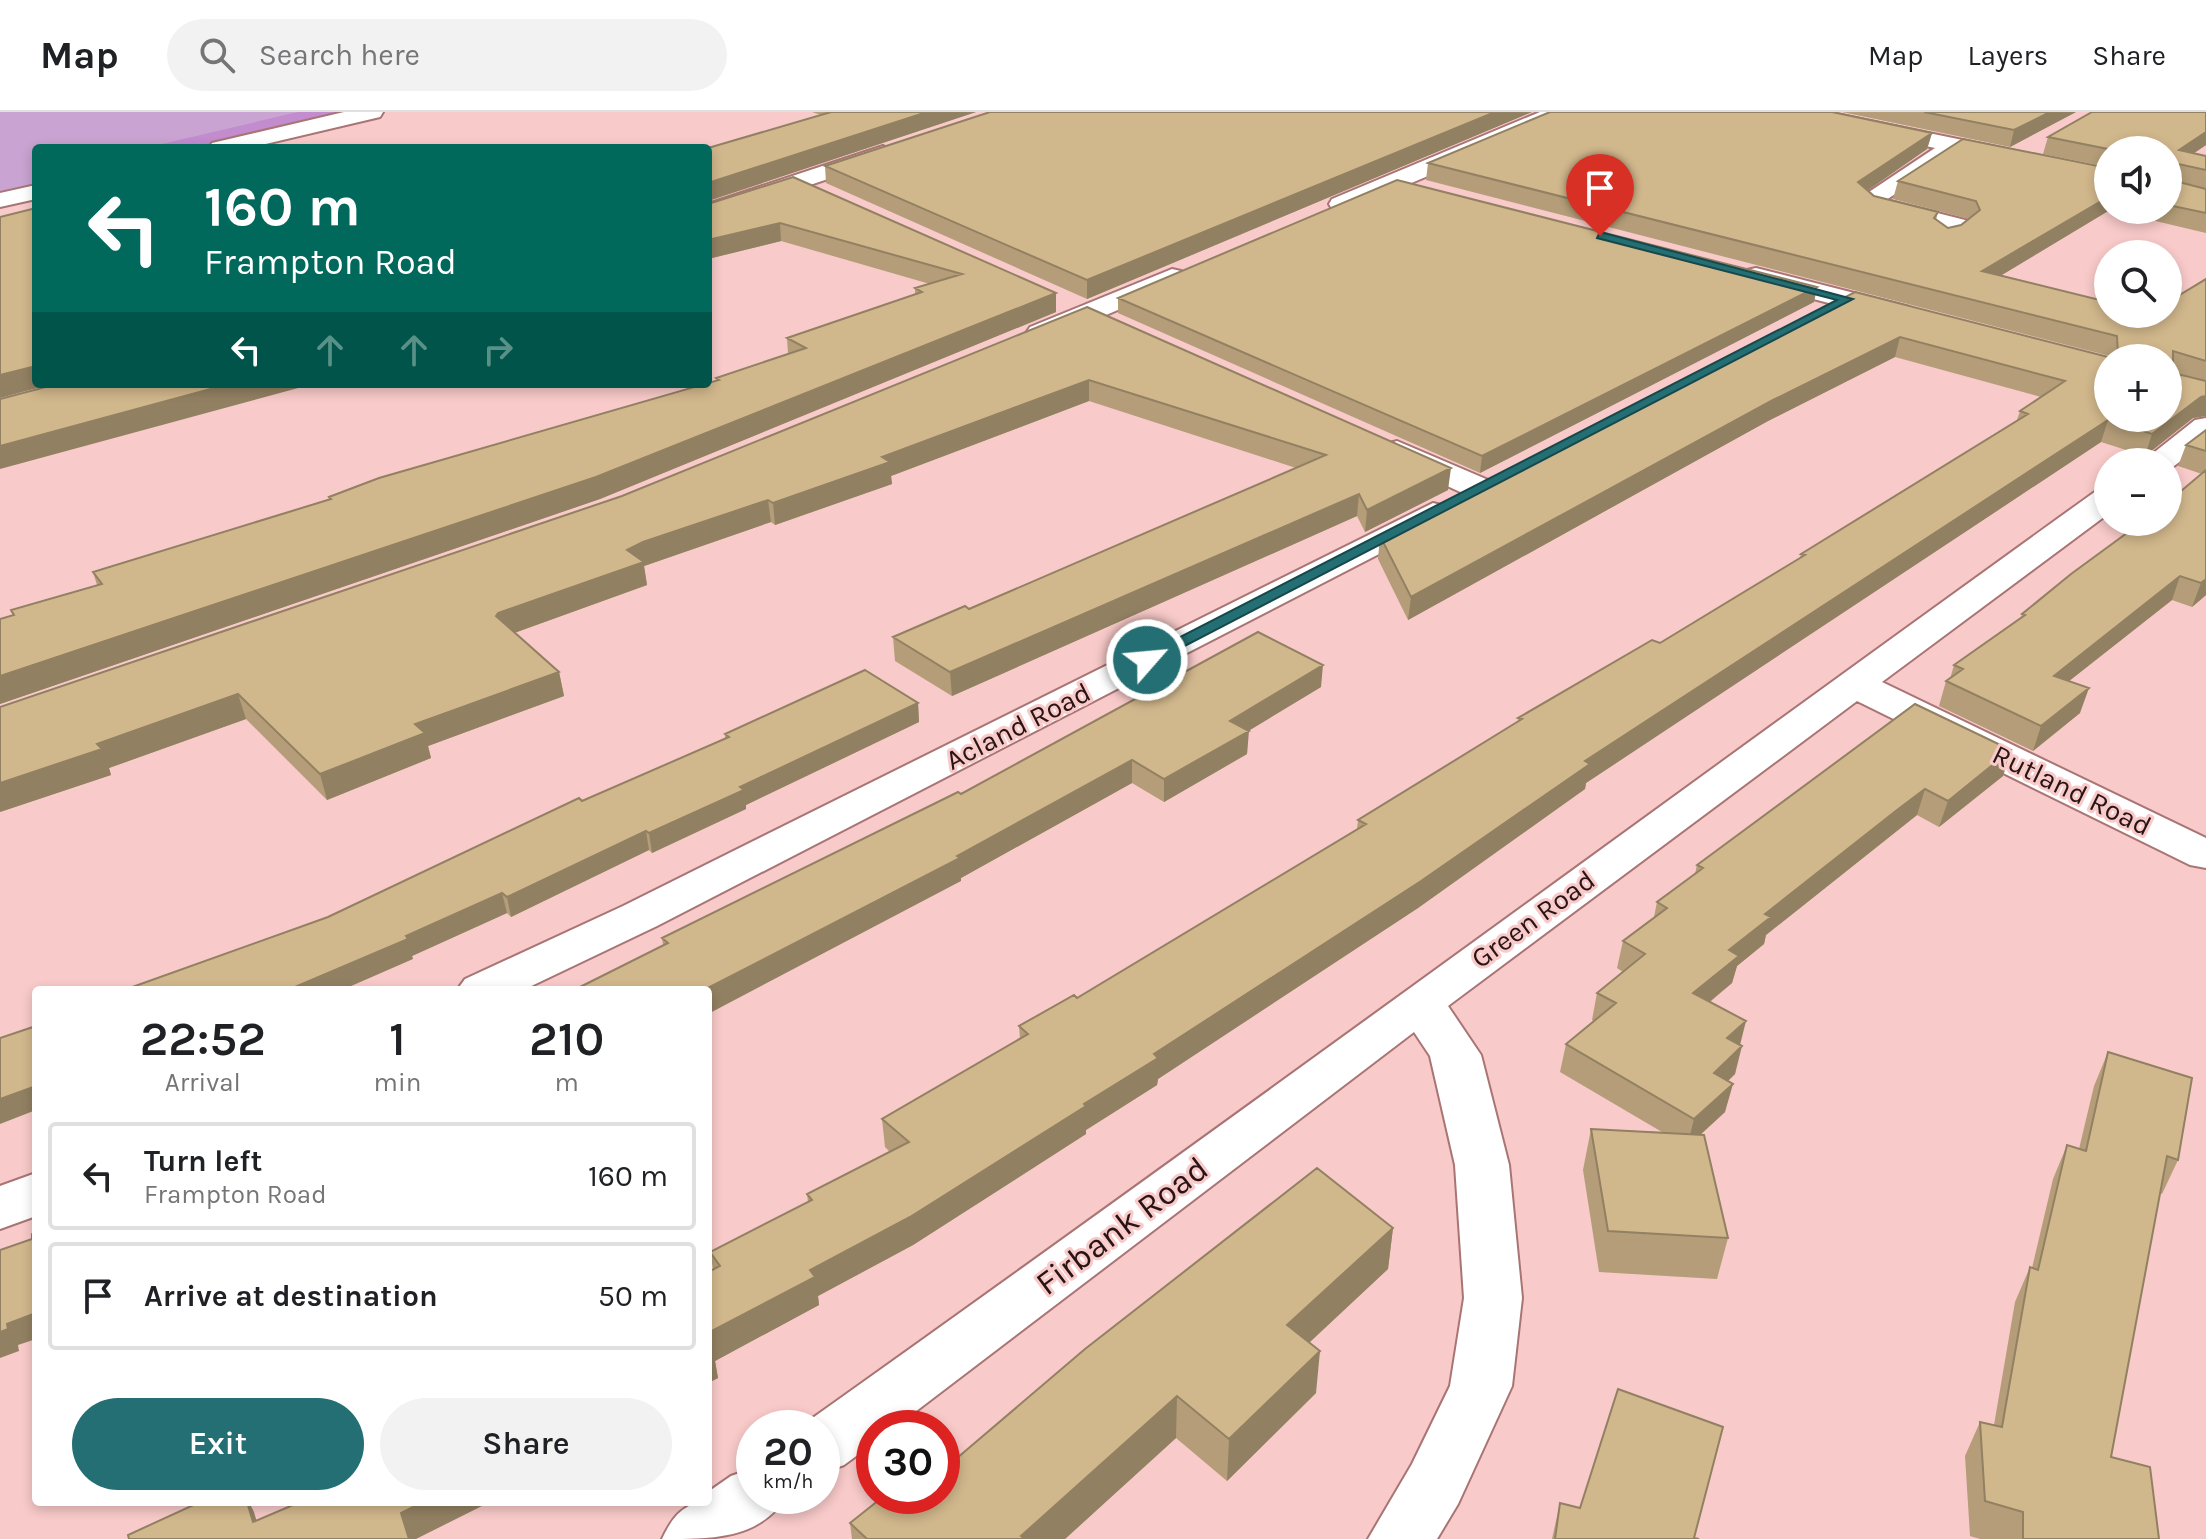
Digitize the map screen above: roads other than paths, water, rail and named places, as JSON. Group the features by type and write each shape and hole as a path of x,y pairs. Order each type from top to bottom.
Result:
{"street":[{"path":"237,144 372,112"},
{"path":"1307,219 1559,112"},
{"path":"1795,112 2094,174"},
{"path":"2016,156 2040,143"},
{"path":"1945,236 1960,226 1880,206 1869,200 1956,144"},
{"path":"712,211 909,145"},
{"path":"796,182 838,201"},
{"path":"1394,182 1439,193"},
{"path":"0,200 32,193"},
{"path":"1018,342 1205,262"},
{"path":"1727,268 1924,319"},
{"path":"1805,321 1847,299"},
{"path":"2177,448 2206,427"},
{"name":"Acland Road","path":"490,986 654,909 1495,482 1369,438"},
{"name":"Green Road","path":"1420,1002 2094,508"},
{"name":"Rutland Road","path":"1852,683 2206,855"},
{"path":"1401,1539 1435,1484 1481,1386 1493,1298 1482,1165 1455,1055 1420,1002"},
{"name":"Firbank Road","path":"840,1433 1105,1240 1420,1002"},
{"path":"0,1208 32,1196"},
{"path":"695,1539 736,1509"}]}
